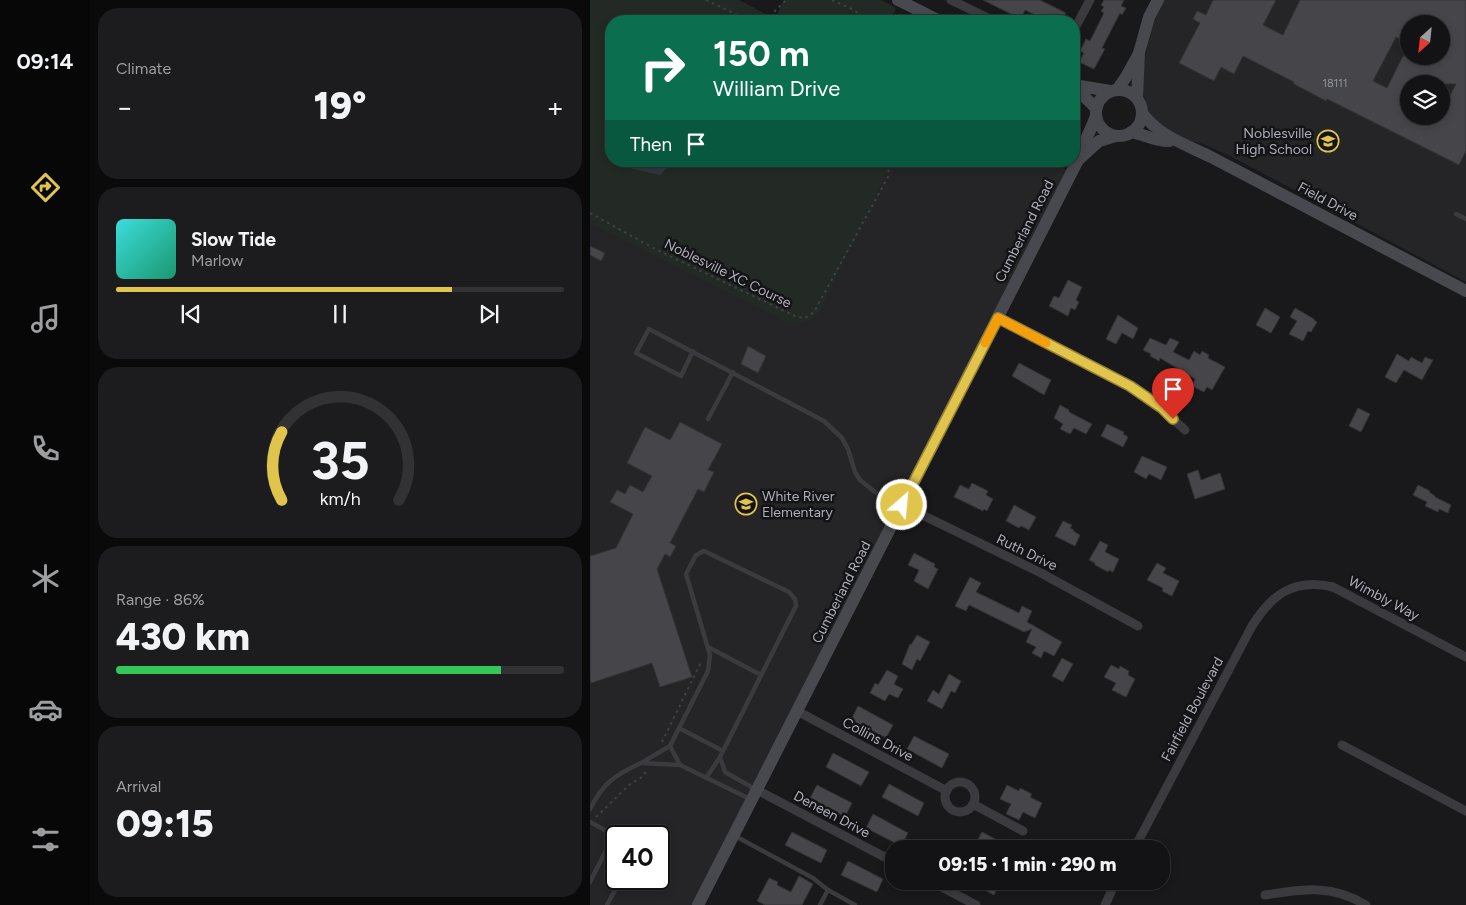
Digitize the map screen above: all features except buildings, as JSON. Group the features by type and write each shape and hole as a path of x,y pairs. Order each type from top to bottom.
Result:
{"street":[{"path":"898,0 928,15"},
{"path":"951,0 982,15"},
{"path":"1080,19 1090,0"},
{"path":"1096,112 1103,95 1113,90 1126,77 1139,53 1149,17 1158,0"},
{"path":"1137,98 1139,53"},
{"path":"1080,87 1131,93 1141,105 1141,120 1131,132 1116,136 1102,129 1096,112 1080,93"},
{"name":"Cumberland Road","path":"1080,151 1092,130 1096,112"},
{"path":"1142,113 1159,132 1174,140"},
{"path":"1131,132 1141,133 1163,141 1174,140"},
{"name":"Cumberland Road","path":"1080,158 1099,141 1116,136"},
{"name":"Field Drive","path":"1174,140 1211,157 1466,292"},
{"name":"Cumberland Road","path":"698,905 1074,167"},
{"path":"998,318 1130,386 1162,408 1185,430"},
{"name":"Ruth Drive","path":"902,505 1042,573 1138,626"},
{"name":"Wimbly Way","path":"1285,591 1297,586 1313,584 1322,584 1342,590 1466,656"},
{"name":"Fairfield Boulevard","path":"1139,840 1252,626 1266,606 1285,591"},
{"name":"Collins Drive","path":"797,711 947,790"},
{"path":"1342,745 1466,811"},
{"path":"957,783 966,784 973,791 973,804 966,810 957,812 949,808 945,800 947,790 957,783"},
{"name":"Deneen Drive","path":"754,795 885,858"},
{"path":"973,804 1023,831"},
{"path":"1265,895 1302,889 1325,890 1339,892 1366,905"},
{"path":"947,890 976,905"},
{"path":"1105,905 1112,890"}],"lane":[{"path":"1456,214 1466,219"},
{"path":"693,351 681,376 636,353 649,329 693,351 733,372 824,421 842,438 860,480 875,492 902,505"},
{"path":"708,419 733,372"},
{"path":"590,809 598,792 618,774 670,746 708,671 710,655 686,574 696,555 704,551 789,592 795,598 796,606 720,758 706,778"},
{"path":"708,647 762,675"},
{"path":"679,728 723,751"},
{"path":"670,746 680,765"},
{"path":"720,758 725,772 754,795"},
{"path":"640,763 680,765 706,778 754,795"},
{"path":"590,822 605,830"},
{"path":"734,836 813,878 828,890 855,905"},
{"path":"590,882 605,855"},
{"path":"607,905 615,890"},
{"path":"820,905 828,890"}],"path":[{"path":"706,0 737,15"},
{"path":"771,15 786,0"},
{"path":"832,0 860,15"},
{"name":"Noblesville XC Course","path":"590,213 655,249 797,317 805,318 814,312 888,177 889,167"}],"shaded area":[{"name":"White River Elementary","path":"590,0 739,0 767,15 605,15 605,167 1061,167 1071,172 698,905 590,905"},
{"path":"590,0 739,0 767,15 605,15 605,167 889,167 819,313 801,324 785,322 590,223"},
{"name":"White River Elementary","path":"784,0 881,0 896,8 893,15 777,15"},
{"path":"784,0 881,0 896,8 893,15 777,15"},
{"name":"Noblesville High School","path":"1164,0 1466,0 1466,282 1232,157 1162,129 1148,112 1142,87 1143,69 1152,24"},
{"path":"629,167 667,167 660,175"}],"slow traffic":[{"path":"985,343 998,318 1046,343"}],"place":[{"name":"Noblesville High School","path":"1328,141"},
{"name":"White River Elementary","path":"746,504"}],"route":[{"path":"902,505 998,318 1139,391 1173,419"}]}
